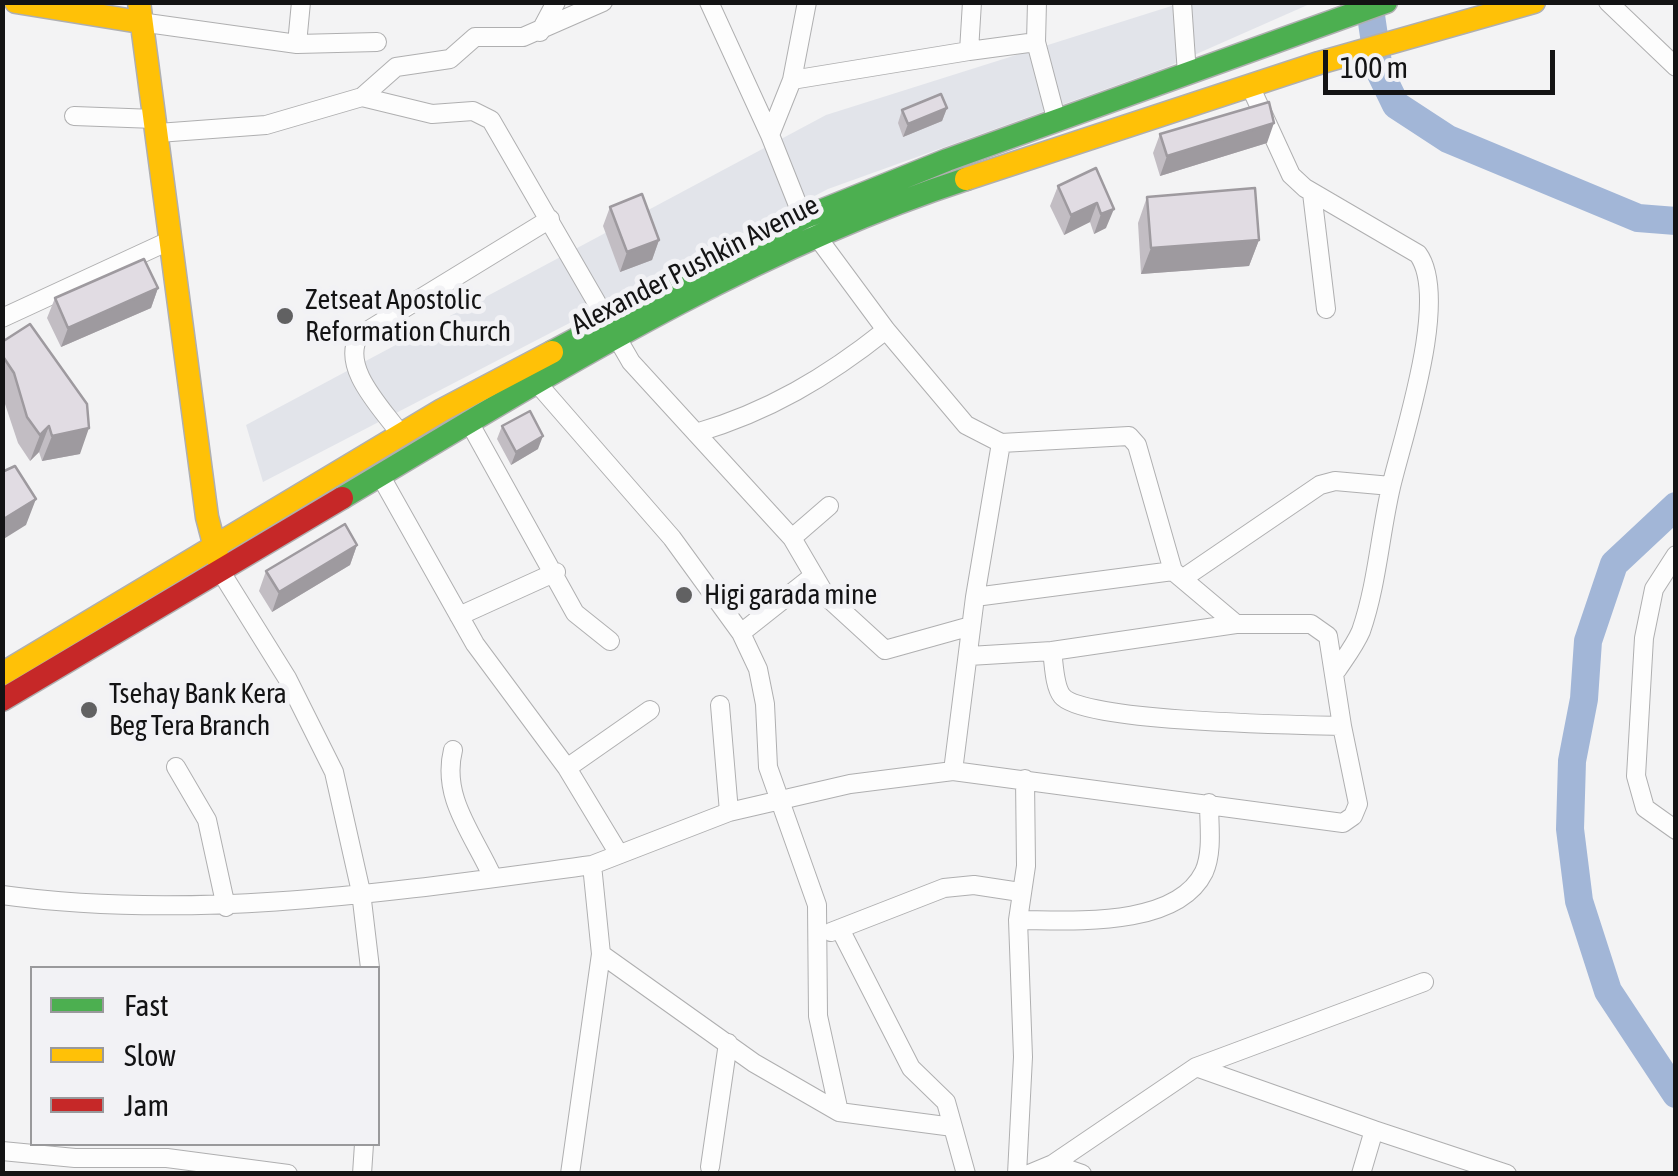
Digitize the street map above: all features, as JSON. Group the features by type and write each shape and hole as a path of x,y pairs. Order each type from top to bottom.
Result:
{"main road":[{"path":"16,2 140,12 207,517 218,560"},
{"path":"1400,39 1486,2"},
{"name":"Alexander Pushkin Avenue","path":"809,226 1251,88 1319,63 1400,39 1457,28 1534,2"},
{"name":"Alexander Pushkin Avenue","path":"2,674 380,475 454,421 610,327 809,226 1056,122 1386,3"},
{"name":"Alexander Pushkin Avenue","path":"2,700 401,435 454,421 537,383 610,327"}],"street":[{"path":"296,44 302,2"},
{"path":"540,32 556,2"},
{"path":"74,116 156,126 266,125 362,97 396,67 450,59 475,37 513,38 540,32 603,2"},
{"path":"708,2 809,226 886,330 966,424 1002,443 1130,436 1137,445 1179,574 1236,624"},
{"path":"770,135 792,80 807,2"},
{"path":"969,51 972,2"},
{"path":"1038,2 1036,42 1056,122"},
{"path":"1182,2 1187,74"},
{"path":"1608,2 1676,67"},
{"path":"140,12 296,44 377,42"},
{"path":"792,80 1036,42"},
{"path":"1251,88 1291,175 1312,193 1418,254 1425,266 1424,350 1360,634 1336,670"},
{"path":"362,97 432,114 483,114 550,218 631,362 792,538 835,606 862,625 885,650 970,626"},
{"path":"1312,193 1326,309"},
{"path":"401,435 368,389 353,359 352,348 358,336 550,218"},
{"path":"2,318 171,240"},
{"path":"696,434 770,408 846,362 886,330"},
{"path":"537,383 672,538 741,632 758,669 766,704 766,750 777,800 817,905 818,1016 838,1112"},
{"path":"454,421 556,572 576,613 610,642"},
{"path":"953,771 974,597 1002,443"},
{"path":"380,475 459,616 566,768 619,854"},
{"path":"974,597 1179,574 1320,485 1335,481 1391,486"},
{"path":"792,538 829,506"},
{"path":"1676,555 1654,589 1644,638 1636,776 1645,808 1676,830"},
{"path":"218,560 287,678 334,772 361,892 370,966"},
{"path":"459,616 556,572"},
{"path":"741,632 814,576"},
{"path":"2,895 82,906 226,907 493,878 592,864 729,812 777,800 850,784 953,771 1344,823 1353,816 1358,804 1328,636 1312,624 1236,624 1052,651 969,656"},
{"path":"1052,651 1059,691 1071,701 1139,715 1214,722 1342,726"},
{"path":"720,705 729,812"},
{"path":"566,768 650,710"},
{"path":"453,750 447,774 452,797 493,878"},
{"path":"176,767 207,820 226,907"},
{"path":"1017,1174 1023,1057 1018,920 1026,866 1025,778"},
{"path":"1018,920 1128,917 1162,906 1188,890 1203,874 1209,855 1209,803"},
{"path":"570,1174 601,954 592,864"},
{"path":"816,935 841,931 944,888 974,885 1020,892"},
{"path":"841,931 911,1068 946,1102 966,1174"},
{"path":"601,954 793,1088 838,1112 953,1128"},
{"path":"1030,1174 1052,1164 1196,1067 1424,982"},
{"path":"710,1167 728,1043"},
{"path":"1196,1067 1507,1174"},
{"path":"1361,1174 1374,1130"},
{"path":"362,1174 364,1146"},
{"path":"2,1150 75,1166 167,1158 288,1174"},
{"path":"1052,1164 1082,1174"}],"shaded area":[{"path":"1181,3 1312,3 1167,67 828,189 263,482 246,425 826,115"}],"building":[{"path":"941,94 947,108 908,124 902,110"},
{"path":"1269,102 1274,123 1167,156 1160,134"},
{"path":"1096,168 1114,209 1101,214 1097,203 1071,215 1058,186"},
{"path":"1255,188 1259,240 1151,248 1147,197"},
{"path":"642,194 659,240 627,252 610,207"},
{"path":"144,259 158,288 68,328 55,298"},
{"path":"30,324 87,404 89,428 52,436 49,426 40,435 27,417 14,373 2,355 2,342"},
{"path":"530,411 543,436 516,452 502,426"},
{"path":"15,466 36,499 2,520 2,472"},
{"path":"345,524 357,545 279,592 266,571"}],"waterway":[{"path":"1369,2 1379,70 1396,105 1448,139 1638,218 1676,221"},
{"path":"1676,506 1614,564 1588,641 1584,699 1572,761 1570,829 1579,901 1608,991 1676,1094"}],"traffic: fast":[{"path":"552,352 803,218 947,160 1386,2"},
{"path":"342,498 569,364 723,280 883,209 966,179"}],"traffic: slow":[{"path":"16,2 140,22"},
{"path":"139,2 207,517 218,559"},
{"path":"966,179 1319,63 1534,2"},
{"path":"2,674 442,410 552,352"}],"traffic: jam":[{"path":"2,700 342,498"}],"place":[{"name":"Zetseat Apostolic Reformation Church","path":"285,316"},
{"name":"Higi garada mine","path":"684,595"},
{"name":"Tsehay Bank Kera Beg Tera Branch","path":"89,710"}]}
